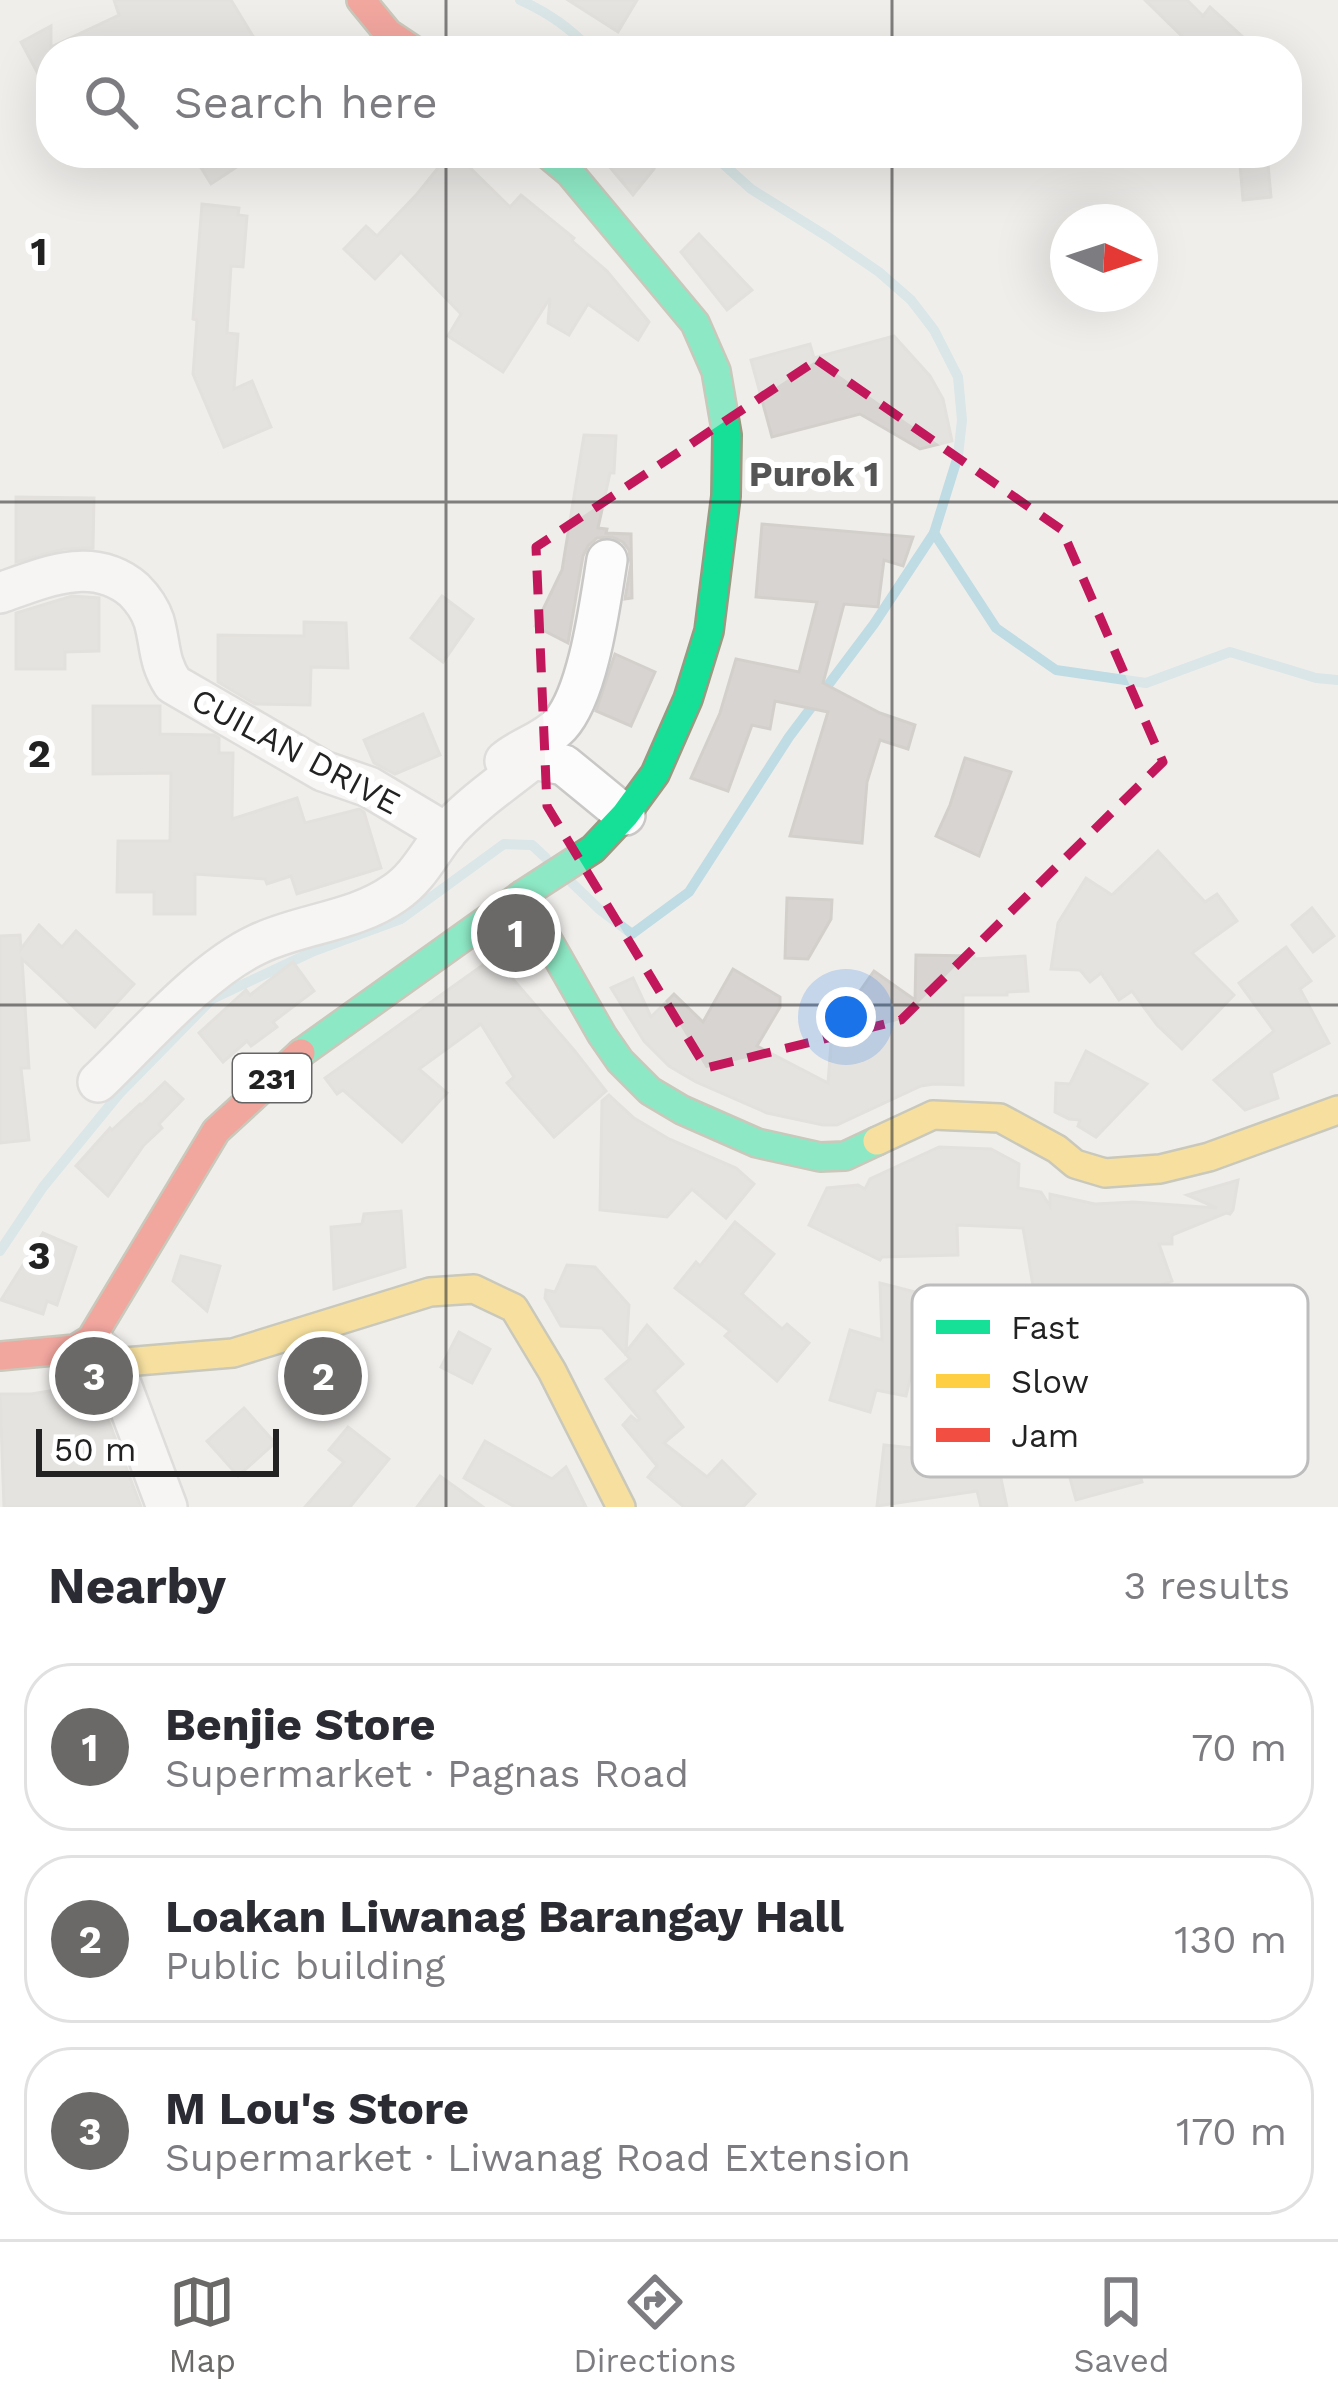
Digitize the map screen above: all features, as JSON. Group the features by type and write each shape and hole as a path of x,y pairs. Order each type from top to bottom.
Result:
{"main road":[{"path":"362,0 392,36"},
{"name":"231","path":"102,1351 216,1131 291,1060 592,849 655,774 688,699 709,631 726,496 727,435 716,371 695,323 564,168"},
{"path":"526,892 620,1060 650,1091 757,1143 820,1157 845,1156 932,1115 1000,1118 1075,1164 1105,1173 1160,1169 1209,1156 1338,1110"},
{"path":"4,1356 75,1349 233,1353 430,1292 474,1289 514,1309 621,1507"}],"street":[{"path":"474,805 494,771 560,725 568,712 595,633 607,560"},
{"name":"CUILAN DRIVE","path":"0,593 70,572 119,578 144,599 154,621 163,669 173,684 323,771 369,787 446,833"},
{"path":"98,1082 227,960 262,942 350,915 398,892 474,805 533,759 564,766 625,815"},
{"path":"102,1351 167,1507"}],"highlighted area":[{"path":"817,360 1062,530 1163,762 901,1020 706,1068 547,806 536,547"}],"building":[{"path":"114,0 231,0 253,36 74,36 119,15"},
{"path":"568,0 637,0 618,32"},
{"path":"1145,0 1187,0 1203,16 1210,7 1242,36 1182,36"},
{"path":"51,26 51,36 36,36 36,70 21,42"},
{"path":"201,168 235,168 211,184"},
{"path":"438,168 470,168 510,207 521,195 574,238 649,322 638,340 588,304 569,335 548,323 550,298 503,372 448,336 461,314 401,252 375,279 344,249 366,226 377,236"},
{"path":"610,168 654,169 633,195"},
{"path":"1240,168 1268,168 1271,197 1243,200"},
{"path":"202,204 239,208 238,215 247,216 243,267 231,266 227,333 238,334 234,389 252,381 271,427 224,447 193,374"},
{"path":"699,234 752,290 727,310 681,252"},
{"path":"894,336 930,376 943,399 952,441 920,449 860,414 772,437 751,360 810,344 814,358"},
{"path":"584,435 616,436 614,473 610,473 598,528 631,534 632,598 625,599 629,550 612,537 597,538 583,556 568,643 535,626 562,570"},
{"path":"16,497 94,498 93,548 64,549 16,562"},
{"path":"762,524 913,537 903,566 884,560 878,607 844,604 823,683 880,713 915,725 908,749 880,740 867,782 862,843 790,836 828,712 775,701 770,729 752,725 728,791 691,778 720,713 736,659 799,672 817,602 756,597"},
{"path":"72,596 99,598 99,651 65,652 65,669 16,669 16,613"},
{"path":"442,596 473,619 443,662 411,638"},
{"path":"304,622 346,623 348,668 311,667 310,705 255,704 218,682 218,635 304,636"},
{"path":"615,654 655,672 631,726 596,711"},
{"path":"93,706 160,706 160,734 219,738 219,753 233,753 232,819 297,798 305,823 359,809 364,812 381,868 297,894 291,876 267,884 265,879 195,874 195,914 154,914 154,892 117,892 118,841 170,841 171,773 93,774"},
{"path":"423,714 440,755 395,774 374,763 364,740"},
{"path":"965,758 1011,772 979,856 936,836"},
{"path":"1158,851 1205,902 1217,894 1237,921 1192,953 1234,995 1182,1049 1132,991 1119,1000 1101,973 1090,982 1080,970 1051,969 1058,923 1086,878 1112,895"},
{"path":"787,898 832,900 831,919 808,959 785,958"},
{"path":"1312,908 1334,936 1313,952 1292,925"},
{"path":"39,925 62,947 76,931 134,984 95,1027 22,959 29,1068 21,1068 29,1140 0,1143 0,936 20,935 21,949"},
{"path":"1286,947 1311,981 1300,989 1329,1043 1271,1073 1278,1098 1245,1110 1214,1080 1274,1031 1239,983"},
{"path":"916,955 1025,956 1028,991 963,995 963,1085 921,1086 837,1125 767,1113 669,1066 644,1041 611,988 633,978 651,1017 674,994 703,1022 733,969 780,997 780,1007 757,1046 828,1083 832,1031 874,971 915,1000"},
{"path":"494,957 606,1091 554,1137 507,1083 514,1077 481,1024 419,1069 447,1093 402,1142 343,1090 337,1094 325,1078"},
{"path":"293,962 314,991 273,1022 277,1027 251,1046 247,1041 223,1062 199,1033 246,990 250,995"},
{"path":"1086,1051 1147,1084 1096,1137 1078,1126 1080,1120 1055,1112 1056,1083 1070,1084"},
{"path":"165,1082 183,1099 159,1124 162,1128 108,1196 76,1166 110,1128"},
{"path":"609,1095 634,1118 736,1168 754,1184 726,1218 692,1189 667,1217 600,1210 602,1101"},
{"path":"939,1147 991,1149 1019,1164 1018,1188 1041,1192 1050,1206 1050,1194 1095,1204 1217,1208 1187,1195 1238,1180 1230,1214 1172,1235 1172,1244 1159,1244 1172,1281 1161,1285 1033,1285 1023,1228 957,1225 958,1255 880,1260 809,1225 827,1188 858,1185 865,1189 870,1179"},
{"path":"401,1211 405,1267 334,1289 331,1227 362,1224 364,1214"},
{"path":"735,1222 774,1254 742,1294 782,1329 787,1324 809,1343 777,1381 725,1336 730,1331 675,1288 696,1262 700,1266"},
{"path":"43,1233 76,1247 57,1305 47,1301 43,1314 1,1300"},
{"path":"181,1256 220,1266 207,1311 173,1281"},
{"path":"567,1265 595,1267 629,1305 626,1352 647,1325 683,1364 654,1391 683,1427 664,1443 707,1477 722,1461 755,1494 743,1507 684,1507 648,1477 657,1466 623,1425 631,1416 640,1419 606,1379 630,1359 602,1328 561,1326 545,1298 546,1290 555,1292"},
{"path":"880,1283 912,1291 912,1375 906,1396 876,1390 870,1412 830,1400 850,1330 882,1340"},
{"path":"459,1332 490,1349 472,1383 441,1367"},
{"path":"333,1355 354,1374 320,1413 288,1384 301,1369 297,1366"},
{"path":"87,1381 97,1390 141,1507 4,1507 0,1394 31,1394"},
{"path":"244,1408 275,1443 238,1476 207,1441"},
{"path":"348,1427 389,1459 350,1507 305,1507 344,1462 329,1450"},
{"path":"485,1441 552,1479 566,1467 586,1507 515,1507 464,1478"},
{"path":"884,1445 912,1448 912,1477 1001,1477 1007,1507 981,1507 977,1491 877,1506"},
{"path":"440,1476 483,1507 417,1507"},
{"path":"1070,1477 1141,1477 1142,1482 1076,1500"}],"waterway":[{"path":"520,0 577,36"},
{"path":"572,883 632,934 689,892 789,737 874,624 934,533 958,456 962,420 958,377 934,330 911,300 879,272 751,189 728,168"},
{"path":"934,533 996,628 1056,670 1146,683 1230,652 1338,680"},
{"path":"0,1251 43,1187 119,1094 212,999 314,951 401,919 504,844 532,845 546,858"}],"traffic: fast":[{"path":"301,1053 593,849 655,774 688,699 709,631 726,496 727,435 716,371 695,323 564,168"},
{"path":"522,895 602,1035 650,1091 757,1143 820,1157 845,1156 877,1141"}],"traffic: slow":[{"path":"877,1141 933,1115 1000,1118 1075,1164 1105,1173 1160,1169 1209,1157 1338,1110"},
{"path":"113,1363 233,1353 430,1292 474,1289 514,1308 552,1371 621,1507"}],"traffic: jam":[{"path":"361,0 392,36"},
{"path":"0,1356 75,1349 91,1339 216,1131 301,1053"}],"place":[{"name":"Benjie Store","path":"516,933"},
{"name":"M Lou's Store","path":"94,1376"},
{"name":"Loakan Liwanag Barangay Hall","path":"323,1376"}],"district":[{"name":"Purok 1","path":"814,474"}]}
